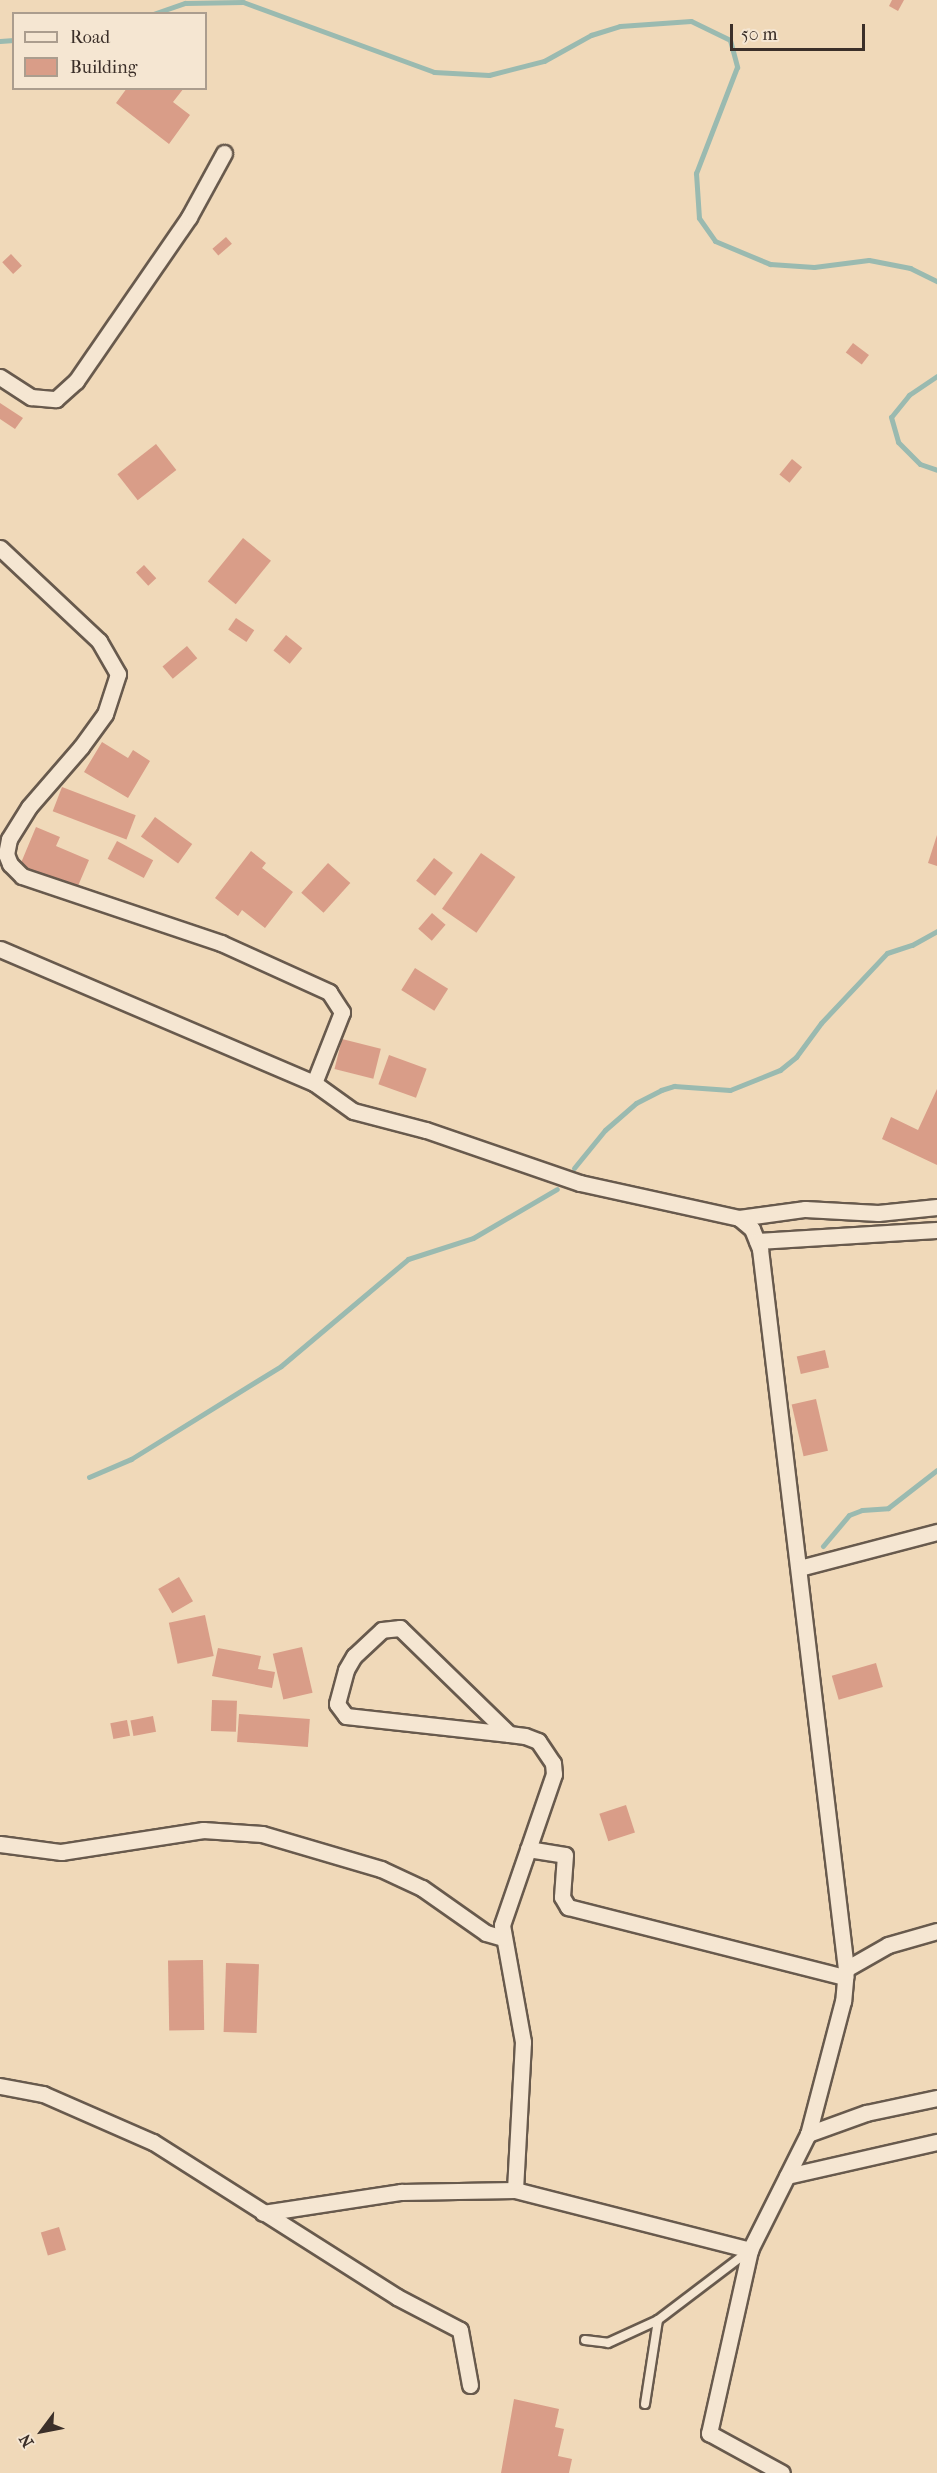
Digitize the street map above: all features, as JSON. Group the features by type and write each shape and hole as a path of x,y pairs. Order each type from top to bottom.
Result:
{"street":[{"path":"0,377 31,397 56,399 76,381 189,217 224,153"},
{"path":"0,548 99,641 118,674 105,714 81,747 29,807 9,839 3,856 22,876 221,943 329,992 342,1012 314,1083"},
{"path":"0,949 314,1083 353,1111 426,1130 580,1184 739,1218 805,1209 878,1213 937,1207"},
{"path":"739,1218 752,1229 757,1241 799,1568 846,1973 843,2001 808,2134 750,2250 709,2433 782,2473"},
{"path":"757,1241 937,1230"},
{"path":"799,1568 937,1532"},
{"path":"509,1734 400,1628 382,1630 354,1656 346,1670 337,1704 346,1716 509,1734 538,1741 553,1763 555,1774 502,1924 522,2042 515,2190"},
{"path":"0,1844 61,1852 202,1830 262,1834 381,1869 422,1888 486,1933 503,1938"},
{"path":"528,1849 565,1855 562,1897 568,1907 846,1973 888,1945 937,1931"},
{"path":"0,2086 44,2094 153,2142 397,2296 460,2330 470,2385"},
{"path":"808,2134 866,2113 937,2098"},
{"path":"787,2176 937,2142"},
{"path":"263,2213 401,2192 515,2190 750,2250"}],"lane":[{"path":"585,2340 608,2343 658,2320 750,2250"},
{"path":"645,2404 658,2320"}],"building":[{"path":"892,0 904,0 898,11 889,6"},
{"path":"126,90 182,90 173,102 190,115 169,144 116,103"},
{"path":"226,237 232,244 218,256 212,249"},
{"path":"11,254 22,266 13,274 2,262"},
{"path":"853,343 869,355 862,365 846,353"},
{"path":"0,403 23,418 15,429 0,419"},
{"path":"156,444 176,470 138,500 117,474"},
{"path":"792,459 802,467 790,483 779,475"},
{"path":"243,538 271,561 236,604 208,582"},
{"path":"144,565 156,578 148,586 136,573"},
{"path":"236,618 254,630 246,642 228,630"},
{"path":"286,635 302,648 290,664 273,651"},
{"path":"187,646 197,658 173,679 162,667"},
{"path":"102,742 128,758 133,750 150,761 128,798 84,772"},
{"path":"62,787 136,815 126,840 53,811"},
{"path":"155,817 192,844 178,863 141,836"},
{"path":"36,827 60,837 56,846 89,860 75,893 18,870"},
{"path":"937,835 937,866 928,863"},
{"path":"117,841 153,860 144,878 108,859"},
{"path":"251,851 266,863 262,868 293,892 265,928 242,910 238,916 215,898"},
{"path":"481,853 515,877 476,933 442,909"},
{"path":"434,858 453,873 435,896 416,881"},
{"path":"328,863 350,883 324,913 301,893"},
{"path":"432,913 446,925 432,941 418,929"},
{"path":"415,968 448,989 434,1011 401,990"},
{"path":"342,1039 381,1049 373,1079 335,1069"},
{"path":"389,1055 427,1069 416,1098 378,1084"},
{"path":"937,1089 937,1165 882,1139 891,1117 918,1130"},
{"path":"825,1350 829,1368 801,1374 797,1357"},
{"path":"816,1399 828,1451 804,1456 792,1405"},
{"path":"179,1577 193,1601 172,1613 158,1589"},
{"path":"205,1615 214,1656 178,1664 169,1623"},
{"path":"302,1647 313,1693 283,1700 273,1654"},
{"path":"218,1648 261,1656 258,1669 275,1672 272,1688 212,1676"},
{"path":"876,1663 883,1687 839,1700 832,1676"},
{"path":"212,1700 237,1701 236,1732 211,1731"},
{"path":"239,1714 310,1719 308,1747 237,1742"},
{"path":"153,1716 156,1732 133,1736 130,1720"},
{"path":"127,1720 130,1736 113,1739 110,1723"},
{"path":"626,1805 635,1833 608,1841 599,1814"},
{"path":"203,1960 204,2030 169,2031 168,1961"},
{"path":"226,1963 259,1964 257,2033 224,2032"},
{"path":"59,2227 66,2250 48,2256 41,2233"},
{"path":"514,2399 559,2409 555,2427 564,2429 558,2456 572,2459 569,2473 501,2473"}],"waterway":[{"path":"159,12 185,3 243,2 434,72 489,75 544,61 591,35 620,26 691,21 730,40 737,67 696,173 699,218 715,241 770,264 814,267 869,260 910,268 937,281"},
{"path":"0,41 12,40"},
{"path":"937,376 909,395 891,417 898,442 920,464 937,470"},
{"path":"574,1168 605,1130 636,1103 661,1090 674,1086 730,1090 780,1070 796,1057 821,1023 887,953 912,945 937,931"},
{"path":"89,1477 131,1459 281,1366 408,1259 473,1238 557,1189"},
{"path":"823,1546 849,1515 862,1510 888,1508 937,1470"}]}
